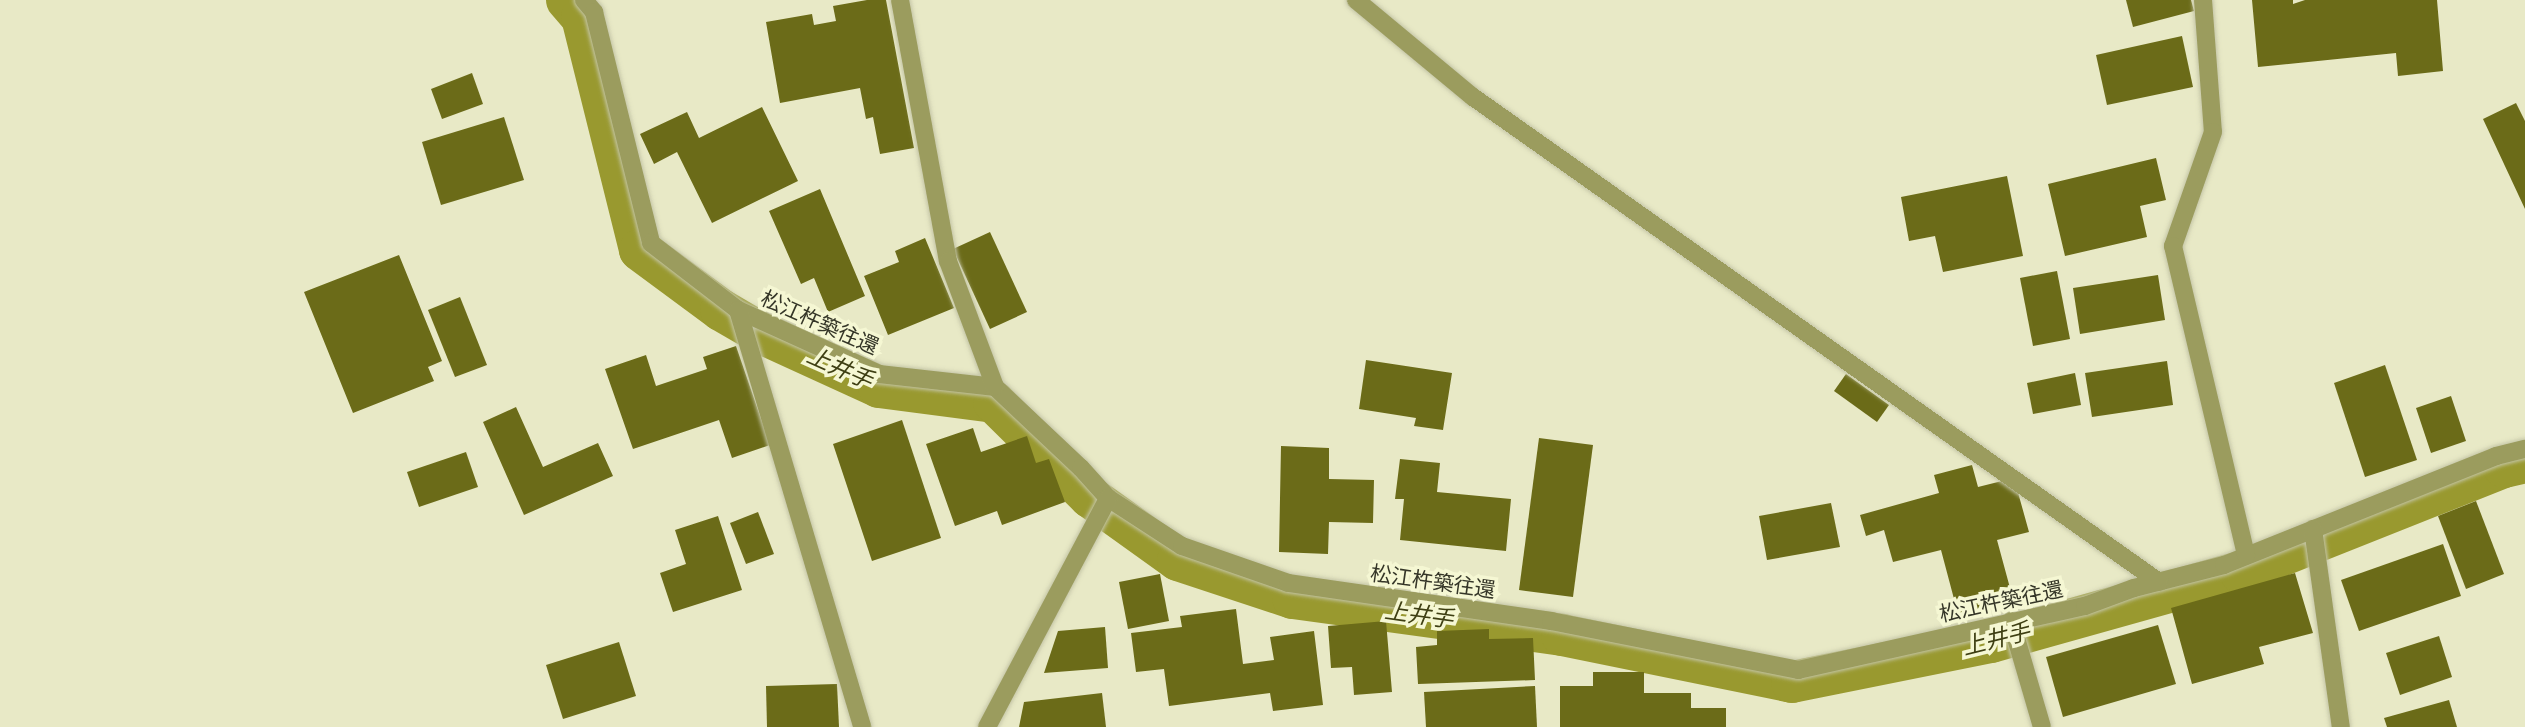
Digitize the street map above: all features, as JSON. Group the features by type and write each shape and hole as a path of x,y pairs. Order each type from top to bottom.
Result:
{"street":[{"name":"松江杵築往還","path":"584,0 594,12 651,243 738,310 879,374 995,387 1081,468 1108,498 1182,546 1288,583 1551,621 1798,670 2085,606 2246,556 2496,456 2525,449"},
{"path":"900,0 948,261 995,387"},
{"path":"1356,0 1473,97 2159,582"},
{"path":"2203,0 2213,132 2173,246 2246,556"},
{"path":"738,310 862,727"},
{"path":"987,727 1108,498"},
{"path":"2313,529 2341,727"},
{"path":"2011,621 2042,727"}],"building":[{"path":"867,0 886,0 914,148 880,154 873,117 866,119 860,88 780,103 766,22 812,14 814,25 836,21 833,6"},
{"path":"2126,0 2191,0 2194,11 2133,27"},
{"path":"2252,0 2293,0 2293,4 2305,0 2437,0 2443,71 2398,76 2396,53 2258,67"},
{"path":"2182,36 2193,87 2107,105 2096,55"},
{"path":"472,73 483,104 442,119 431,89"},
{"path":"2516,103 2525,121 2525,209 2483,119"},
{"path":"762,107 798,181 712,223 677,152 654,164 640,134 687,112 699,138"},
{"path":"504,117 524,180 441,205 422,142"},
{"path":"2156,158 2166,200 2140,206 2147,237 2065,256 2048,184"},
{"path":"2007,176 2023,256 1943,272 1935,236 1909,241 1901,197"},
{"path":"820,189 865,296 828,312 814,278 801,284 769,211"},
{"path":"990,232 1027,312 990,329 953,249"},
{"path":"925,238 954,308 888,335 864,276 899,262 895,251"},
{"path":"399,255 442,361 428,367 434,381 353,413 304,292"},
{"path":"2057,271 2070,339 2033,346 2020,278"},
{"path":"2158,275 2165,320 2080,334 2073,288"},
{"path":"460,297 487,365 455,377 428,310"},
{"path":"736,346 770,445 732,458 719,420 633,449 605,369 646,355 656,386 707,369 703,357"},
{"path":"1366,360 1452,373 1443,430 1414,426 1416,418 1359,409"},
{"path":"2167,361 2173,405 2092,417 2085,373"},
{"path":"2385,365 2417,460 2365,477 2334,383"},
{"path":"2075,373 2081,405 2033,414 2027,383"},
{"path":"1846,374 1889,405 1877,422 1834,391"},
{"path":"2451,396 2466,441 2431,453 2416,408"},
{"path":"516,407 543,467 598,443 613,476 524,515 483,422"},
{"path":"902,420 941,538 872,561 833,444"},
{"path":"973,428 981,452 1027,436 1036,463 1049,459 1065,502 1002,525 997,511 955,526 926,444"},
{"path":"1539,438 1593,445 1573,597 1519,590"},
{"path":"1281,446 1329,448 1329,479 1374,480 1373,523 1329,522 1328,554 1279,552"},
{"path":"466,452 478,487 419,507 407,472"},
{"path":"1400,459 1440,463 1437,492 1511,499 1506,551 1400,540 1404,499 1395,499"},
{"path":"1972,465 1978,487 2014,478 2029,532 1997,540 2013,599 1958,614 1941,550 1893,562 1884,530 1866,536 1860,515 1939,493 1934,475"},
{"path":"2476,501 2504,574 2466,589 2438,516"},
{"path":"1831,503 1840,547 1767,560 1759,516"},
{"path":"758,512 774,554 746,564 730,523"},
{"path":"718,516 742,590 673,612 660,573 686,564 675,530"},
{"path":"2443,544 2461,596 2359,631 2341,580"},
{"path":"2295,573 2313,633 2259,647 2264,664 2192,684 2171,608"},
{"path":"1160,574 1169,621 1128,629 1119,582"},
{"path":"1236,609 1243,664 1274,660 1270,637 1314,631 1323,705 1273,711 1270,693 1169,706 1164,669 1136,672 1131,633 1182,627 1180,616"},
{"path":"1386,621 1392,692 1354,695 1352,667 1331,668 1328,626"},
{"path":"2158,625 2176,684 2063,717 2046,657"},
{"path":"1105,627 1108,668 1044,673 1058,631"},
{"path":"1489,629 1489,639 1533,638 1535,680 1418,684 1416,647 1437,645 1437,631"},
{"path":"2439,636 2452,677 2400,695 2386,653"},
{"path":"619,642 636,696 563,719 546,665"},
{"path":"1593,672 1644,672 1644,693 1691,693 1691,708 1726,708 1726,727 1560,727 1560,686 1593,686"},
{"path":"837,684 839,727 767,727 766,686"},
{"path":"1535,686 1537,727 1426,727 1424,692"},
{"path":"1102,693 1106,727 1019,727 1024,702"},
{"path":"2449,700 2457,727 2387,727 2384,718"}],"waterway":[{"name":"上井手","path":"567,0 582,17 640,250 721,310 759,332 879,387 994,402 1090,497 1178,560 1293,598 1562,635 1792,682 1991,642 2240,572 2504,467 2525,462"}]}
